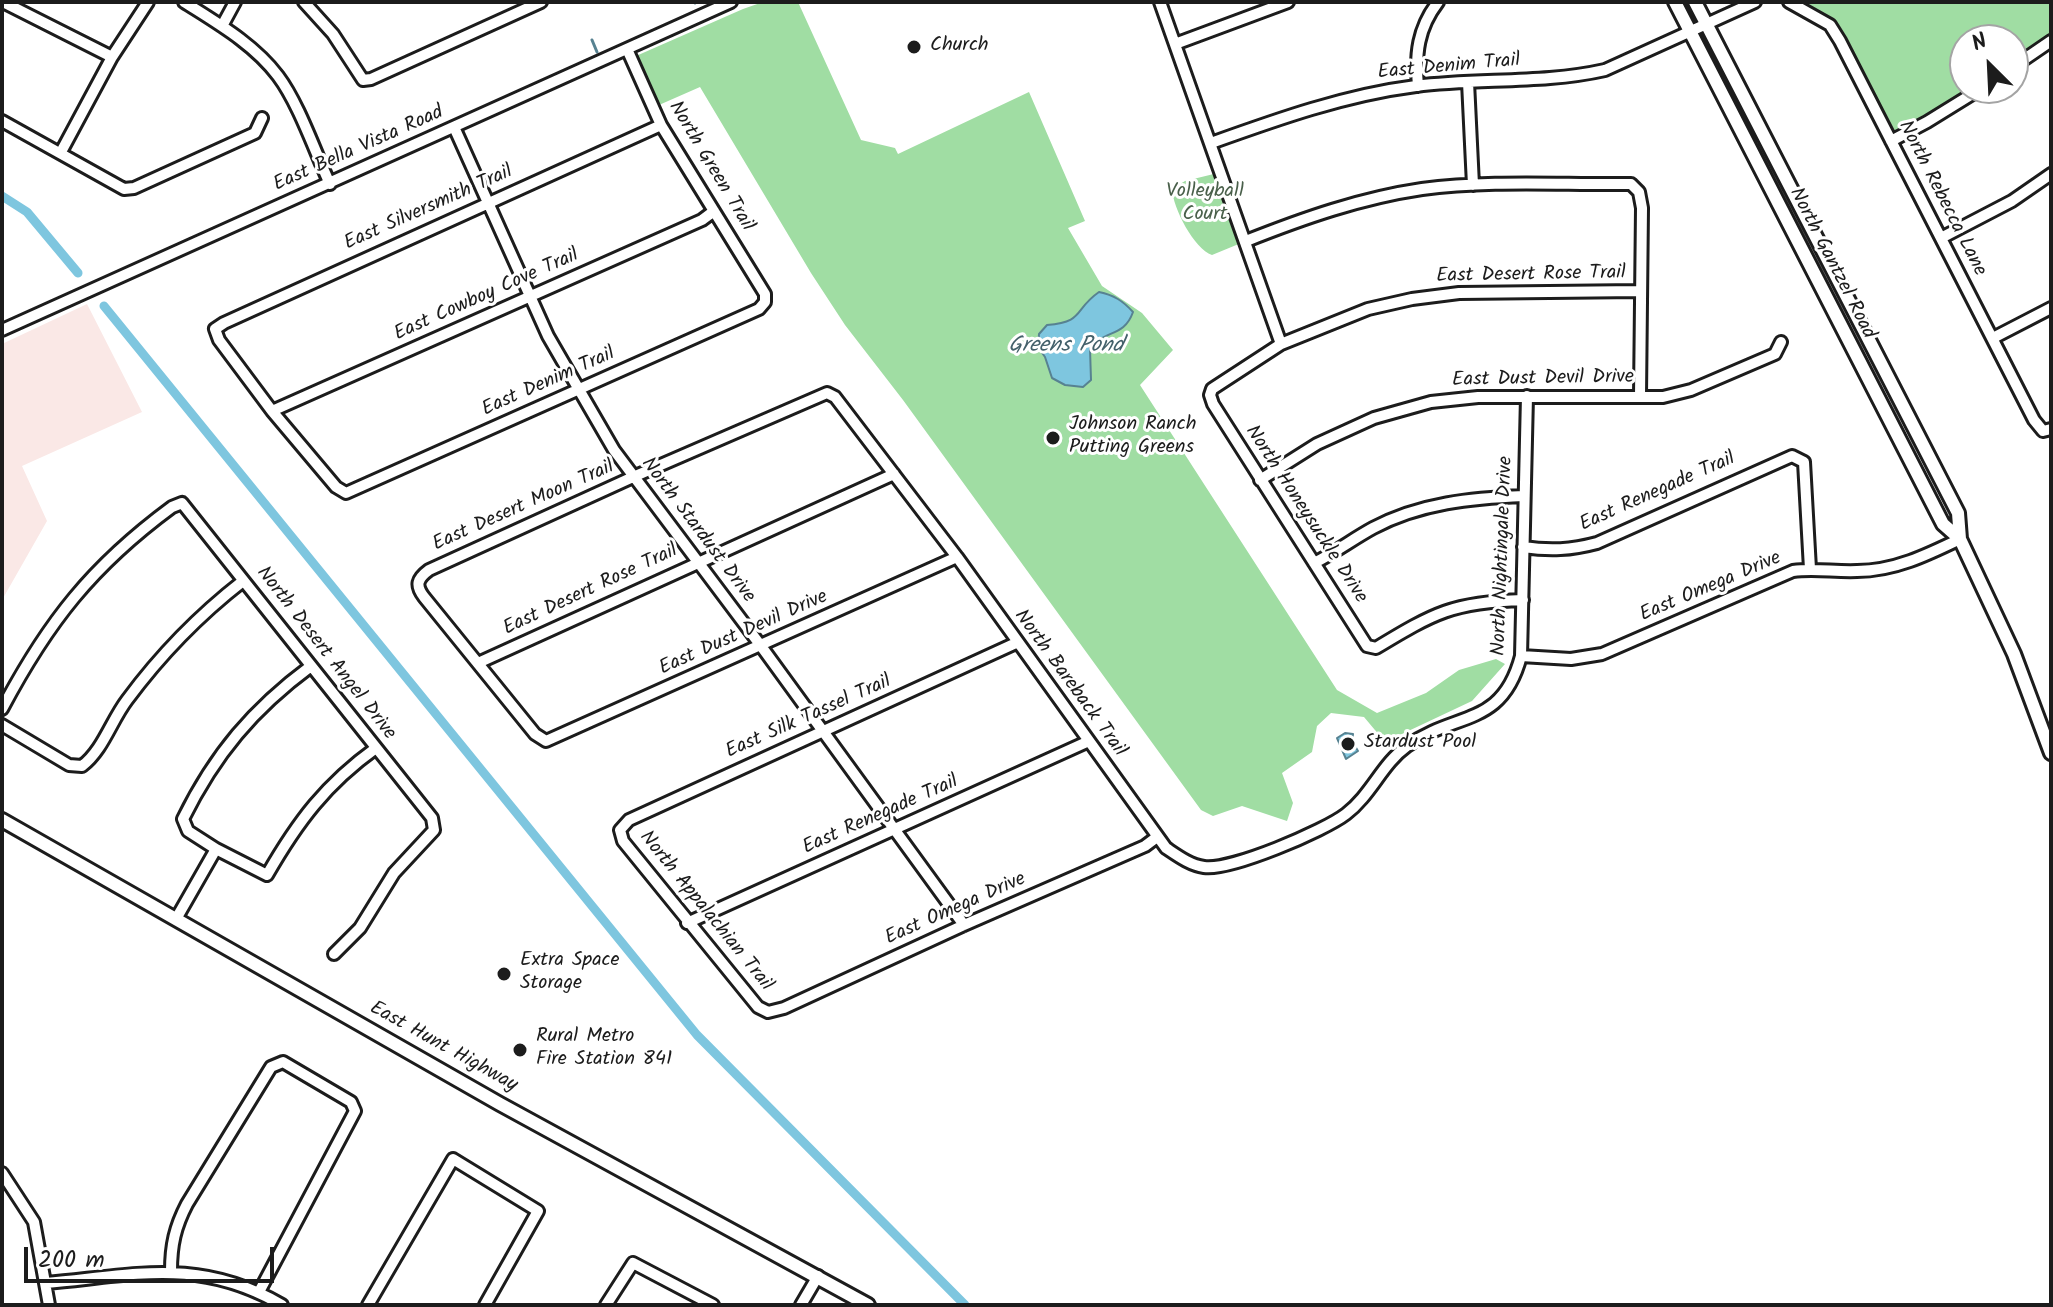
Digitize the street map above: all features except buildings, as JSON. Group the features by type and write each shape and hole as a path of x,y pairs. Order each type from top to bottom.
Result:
{"main road":[{"name":"North Gantzel Road","path":"1675,2 1943,524 1960,539"},
{"name":"North Gantzel Road","path":"1695,2 1958,513 1960,539 2014,654 2051,753"},
{"name":"East Hunt Highway","path":"2,820 500,1104 868,1305"}],"street":[{"path":"3,2 112,57"},
{"path":"61,152 112,57 148,2"},
{"path":"184,2 222,26 262,58 279,77 330,184"},
{"path":"222,26 235,2"},
{"path":"304,2 333,34 363,80 541,2"},
{"name":"East Bella Vista Road","path":"2,330 731,2"},
{"path":"1160,2 1281,344"},
{"path":"1175,44 1288,2"},
{"path":"1418,86 1416,64 1420,36 1424,22 1438,2"},
{"path":"1690,32 1755,2"},
{"name":"North Rebecca Lane","path":"1789,2 1830,25 2034,420 2047,430"},
{"name":"East Denim Trail","path":"1211,143 1335,102 1418,86 1580,76 1633,59 1690,32"},
{"path":"2029,56 2051,41"},
{"name":"North Green Trail","path":"627,49 661,125 765,294 765,302"},
{"path":"1468,82 1473,185"},
{"path":"1891,141 1956,104"},
{"path":"2,121 124,189 134,188 255,133 262,118"},
{"name":"East Silversmith Trail","path":"272,411 219,340 215,329 661,125"},
{"name":"North Stardust Drive","path":"454,127 554,348 633,477 761,646 964,925"},
{"path":"1941,238 2012,201 2051,174"},
{"path":"1246,241 1349,204 1424,189 1473,185 1631,184 1639,192 1642,208 1640,396"},
{"name":"East Cowboy Cove Trail","path":"272,411 702,220 714,211"},
{"name":"East Desert Rose Trail","path":"1210,395 1212,389 1281,344 1368,309 1459,293 1639,291"},
{"name":"East Denim Trail","path":"272,411 336,487 346,493 759,309 765,302"},
{"path":"1993,338 2051,308"},
{"name":"East Dust Devil Drive","path":"1260,480 1317,444 1403,408 1455,398 1663,397 1691,390 1775,354 1781,342"},
{"name":"East Desert Moon Trail","path":"478,663 418,590 417,582 429,570 827,393"},
{"name":"North Bareback Trail","path":"827,393 835,397 957,557 1166,848 1186,861 1203,867 1221,868 1278,847 1340,817"},
{"name":"North Honeysuckle Drive","path":"1210,395 1260,480 1367,646 1376,648 1419,621 1444,610 1482,601 1523,600"},
{"name":"North Nightingale Drive","path":"1340,817 1361,798 1394,755 1416,740 1476,715 1500,701 1515,677 1521,656 1527,396"},
{"name":"East Renegade Trail","path":"1523,547 1572,549 1597,543 1792,456 1804,462 1810,569"},
{"name":"East Desert Rose Trail","path":"478,663 894,474"},
{"path":"1314,563 1401,516 1454,501 1524,496"},
{"name":"North Desert Angel Drive","path":"2,709 41,640 77,591 113,553 164,513 182,503 432,818 434,830 394,873 360,928 334,954"},
{"name":"East Omega Drive","path":"1521,656 1571,659 1602,654 1777,576 1810,569 1883,569 1913,561 1960,539"},
{"name":"East Dust Devil Drive","path":"478,663 535,734 546,741 957,557"},
{"path":"2,725 69,765 82,766 92,759 122,706 181,634 243,581"},
{"name":"East Silk Tassel Trail","path":"620,830 629,820 1016,643"},
{"path":"311,666 278,691 241,727 213,764 183,819 188,831 267,875 286,842 316,802 346,770 376,748"},
{"name":"East Renegade Trail","path":"687,923 1089,741"},
{"name":"North Appalachian Trail","path":"620,830 623,841 687,923 758,1007 768,1012"},
{"name":"East Omega Drive","path":"768,1012 784,1008 1145,846 1157,837"},
{"path":"176,919 216,849"},
{"path":"171,1271 171,1245 187,1204 271,1067 283,1062 351,1102 355,1111 259,1292"},
{"path":"368,1305 453,1159 538,1211 485,1305"},
{"path":"2,1173 34,1222 49,1305"},
{"path":"606,1305 633,1263 713,1305"},
{"path":"46,1283 171,1271 202,1274 259,1292 282,1305"},
{"path":"801,1305 818,1276"}],"shaded area":[{"path":"87,304 142,412 22,466 47,521 2,600 2,344"}],"green space":[{"name":"Johnson Ranch Putting Greens","path":"763,2 798,2 861,140 895,148 898,154 1029,92 1085,221 1068,228 1102,286 1142,313 1173,350 1140,385 1337,690 1377,713 1426,693 1459,670 1496,659 1505,664 1472,701 1385,742 1364,717 1331,713 1317,726 1312,752 1282,773 1293,803 1287,821 1242,806 1213,816 1201,810 845,325 700,87 659,105 636,56"},
{"path":"1783,2 2051,2 2051,39 2029,53 2029,24 1949,24 1949,104 1891,141 1826,22"},
{"name":"Volleyball Court","path":"1222,172 1246,241 1212,255 1198,245 1186,227 1172,189 1185,181"}],"water":[{"name":"Greens Pond","path":"1099,292 1118,299 1133,312 1124,326 1101,338 1090,349 1091,380 1083,387 1065,385 1052,378 1038,347 1039,334 1047,325 1073,318"},
{"name":"Stardust Pool","path":"1345,733 1353,734 1352,741 1358,751 1346,759 1337,738"}],"waterway":[{"path":"592,40 597,52"},
{"path":"2,196 27,212 78,273"},
{"path":"104,306 697,1035 965,1305"}],"place":[{"name":"Church","path":"914,47"},
{"name":"Johnson Ranch Putting Greens","path":"1053,438"},
{"name":"Stardust Pool","path":"1348,744"},
{"name":"Extra Space Storage","path":"504,974"},
{"name":"Rural Metro Fire Station 841","path":"520,1050"}]}
